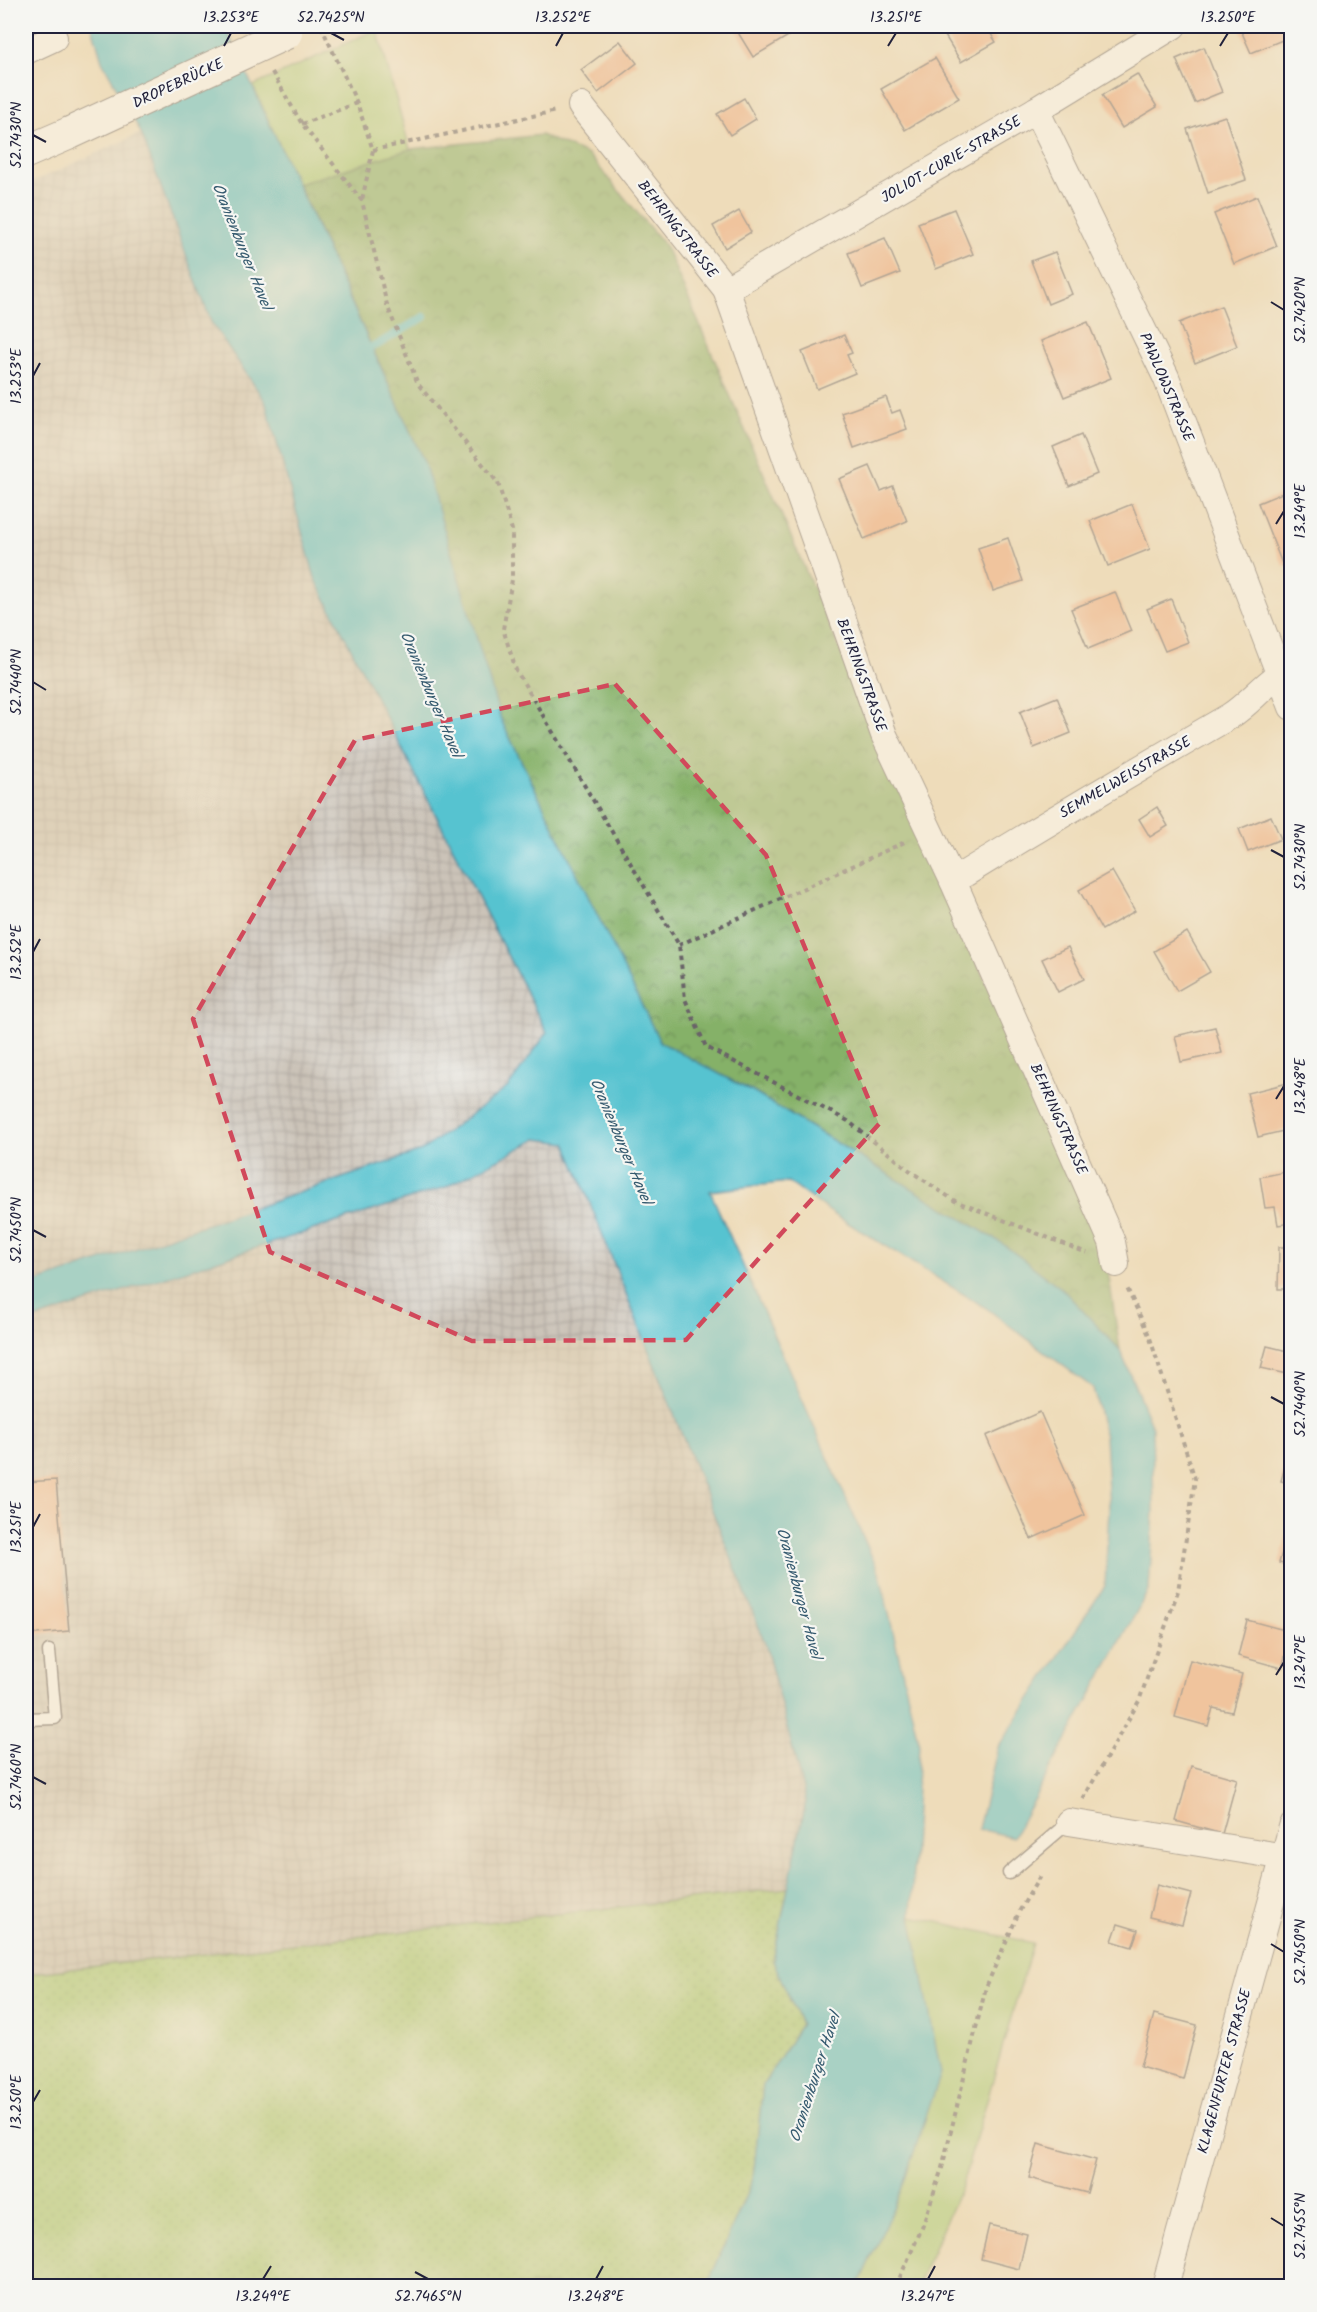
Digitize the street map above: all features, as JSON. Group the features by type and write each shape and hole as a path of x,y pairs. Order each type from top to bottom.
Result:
{"street":[{"name":"JOLIOT-CURIE-STRASSE","path":"726,289 1036,110 1173,26"},
{"name":"DROPEBRÜCKE","path":"26,152 294,29"},
{"path":"26,51 54,38"},
{"name":"BEHRINGSTRASSE","path":"581,106 726,289 884,735 953,881 1112,1242 1116,1264"},
{"name":"PAWLOWSTRASSE","path":"1036,110 1166,377 1286,671"},
{"path":"1286,671 1292,707"},
{"name":"SEMMELWEISSTRASSE","path":"953,881 1074,805 1248,705 1286,671"},
{"path":"1069,1822 1287,1857"},
{"name":"KLAGENFURTER STRASSE","path":"1165,2286 1287,1857 1292,1827"}],"lane":[{"path":"26,1719 54,1718 49,1651"},
{"path":"1009,1873 1069,1822"}],"path":[{"path":"321,26 357,103 373,150 362,201"},
{"path":"267,65 302,124 362,201 387,305 418,384 498,483 512,530 512,580 502,629 516,670 679,945 685,999 706,1047 848,1121 913,1173 955,1201 1116,1264 1149,1335 1195,1479 1178,1591 1139,1701 1069,1822"},
{"path":"302,124 357,103"},
{"path":"373,150 581,106"},
{"path":"679,945 929,831"},
{"path":"896,2286 922,2228 942,2168 986,1987 1020,1910 1042,1871"}],"highlighted area":[{"path":"615,684 766,855 879,1124 686,1340 472,1341 270,1252 193,1019 355,740"}],"shaded area":[{"path":"141,133 211,322 265,401 315,578 548,1033 508,1087 421,1151 26,1286 26,185"},
{"path":"537,1139 566,1142 765,1643 806,1801 788,1888 26,1974 26,1322 446,1187"}],"green space":[{"path":"377,29 410,149 297,184 253,86"},
{"path":"541,135 589,155 666,247 937,875 1103,1238 1120,1350 1062,1289 1000,1242 753,1092 660,1043 501,720 424,462 298,184 410,149"},
{"path":"788,1888 773,1961 801,2024 763,2085 753,2179 707,2286 26,2286 26,1974"},
{"path":"911,1916 1033,1943 963,2182 917,2286 858,2286 901,2190 940,2073"}],"water":[{"name":"Oranienburger Havel","path":"92,26 225,26 424,462 501,720 660,1042 753,1092 1000,1242 1062,1289 1120,1350 1152,1427 1154,1511 1149,1589 1013,1837 978,1829 998,1747 1105,1586 1109,1508 1105,1437 1093,1388 986,1308 835,1215 788,1182 710,1191 880,1575 919,1744 911,1916 941,2073 901,2190 858,2286 707,2286 753,2179 763,2085 801,2024 773,1961 806,1801 765,1643 566,1143 537,1139 446,1187 26,1322 26,1286 421,1151 508,1087 547,1033 315,578 265,401 211,322 141,133 102,61"}],"building":[{"path":"734,26 784,26 790,35 753,57"},
{"path":"939,26 986,26 996,42 961,62"},
{"path":"1239,26 1292,26 1292,36 1251,53"},
{"path":"620,41 637,63 598,93 581,70"},
{"path":"1204,47 1222,92 1195,103 1176,59"},
{"path":"935,58 959,98 905,130 881,89"},
{"path":"1137,74 1157,107 1122,128 1102,95"},
{"path":"744,98 756,119 730,135 717,114"},
{"path":"1225,116 1246,180 1208,193 1187,129"},
{"path":"1257,196 1277,246 1234,264 1214,214"},
{"path":"954,209 973,254 936,269 918,223"},
{"path":"739,211 751,232 725,248 713,226"},
{"path":"885,238 900,273 862,288 848,253"},
{"path":"1055,252 1072,294 1048,304 1031,261"},
{"path":"1221,306 1237,346 1195,363 1179,323"},
{"path":"1088,322 1111,378 1064,397 1041,341"},
{"path":"844,335 852,353 847,355 855,373 817,389 802,352"},
{"path":"886,397 892,413 900,410 907,429 854,448 842,413"},
{"path":"1081,435 1097,474 1069,486 1053,447"},
{"path":"870,466 881,491 893,486 907,521 864,539 839,479"},
{"path":"1292,489 1292,563 1283,566 1258,503"},
{"path":"1132,504 1150,549 1108,566 1090,521"},
{"path":"1008,538 1023,581 993,591 978,548"},
{"path":"1115,592 1131,631 1088,649 1071,609"},
{"path":"1171,599 1188,642 1165,651 1147,609"},
{"path":"1057,697 1071,733 1034,748 1020,712"},
{"path":"1157,807 1168,826 1150,837 1139,819"},
{"path":"1271,816 1281,839 1248,852 1239,829"},
{"path":"1112,871 1135,911 1102,930 1079,890"},
{"path":"1187,932 1210,972 1177,991 1154,951"},
{"path":"1068,947 1084,979 1058,992 1042,959"},
{"path":"1215,1027 1222,1053 1181,1062 1175,1036"},
{"path":"1284,1084 1292,1114 1292,1129 1258,1137 1247,1093"},
{"path":"1292,1161 1292,1223 1278,1225 1275,1207 1265,1208 1260,1177 1285,1172 1283,1162"},
{"path":"1279,1247 1292,1247 1292,1289 1278,1289"},
{"path":"1267,1346 1292,1352 1292,1375 1261,1368"},
{"path":"1040,1412 1085,1515 1031,1539 986,1436"},
{"path":"1292,1445 1292,1484 1281,1481"},
{"path":"56,1480 69,1631 26,1635 26,1482"},
{"path":"1292,1521 1292,1566 1279,1563"},
{"path":"1247,1620 1292,1632 1282,1668 1238,1656"},
{"path":"1190,1660 1242,1674 1232,1712 1213,1708 1208,1726 1175,1717"},
{"path":"1191,1766 1237,1779 1222,1834 1176,1821"},
{"path":"1157,1885 1191,1894 1182,1925 1149,1917"},
{"path":"1118,1924 1138,1930 1132,1947 1112,1941"},
{"path":"1154,2014 1197,2025 1183,2079 1140,2067"},
{"path":"1038,2144 1096,2160 1087,2193 1029,2178"},
{"path":"989,2225 1027,2234 1019,2269 981,2259"}],"waterway":[{"path":"361,350 377,345 424,317"}]}
